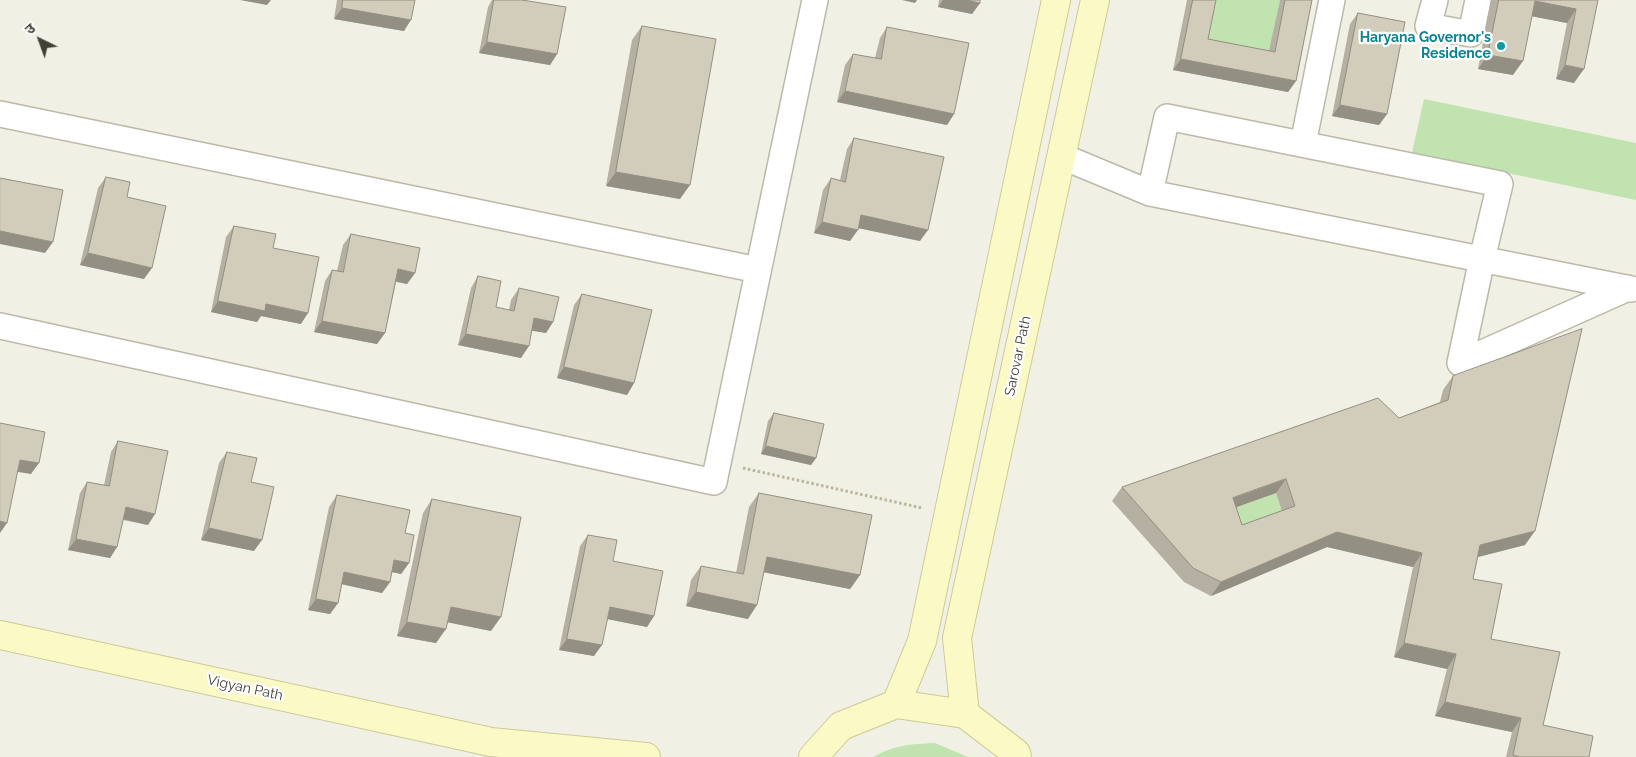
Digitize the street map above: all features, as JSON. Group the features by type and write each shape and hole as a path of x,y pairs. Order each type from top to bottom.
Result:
{"main road":[{"path":"896,704 922,641 1056,0"},
{"name":"Sarovar Path","path":"965,714 957,638 1095,0"},
{"name":"Vigyan Path","path":"0,635 491,742 646,757"},
{"path":"812,757 841,726 896,704 965,714 1016,753 1017,757"},
{"name":"Vigyan Path","path":"491,742 534,757"}],"street":[{"path":"0,326 714,482 814,0"},
{"path":"1303,144 1332,0"},
{"path":"1434,0 1428,26 1471,34 1478,0"},
{"path":"0,114 758,270"},
{"path":"1150,193 1167,117 1500,184 1460,363 1632,289"},
{"path":"1061,156 1150,193 1632,289"}],"path":[{"path":"718,462 949,513"}],"green space":[{"path":"1210,0 1280,0 1267,63 1200,50"},
{"path":"1424,99 1636,143 1636,200 1412,153"},
{"path":"1276,493 1286,520 1232,539 1223,512"},
{"path":"935,743 968,757 873,757 903,746"}],"building":[{"path":"343,0 415,0 411,20 342,8"},
{"path":"494,0 522,0 566,7 557,54 487,42"},
{"path":"967,0 980,0 980,3"},
{"path":"1193,0 1216,0 1208,39 1275,52 1285,0 1312,0 1296,81 1181,59"},
{"path":"1499,0 1598,0 1584,69 1565,65 1576,9 1535,1 1523,61 1488,55"},
{"path":"1358,13 1405,22 1387,114 1340,105"},
{"path":"642,26 716,39 690,185 616,172"},
{"path":"887,27 969,43 954,114 845,91 853,54 881,59"},
{"path":"854,138 944,157 928,230 861,215 858,230 822,222 831,178 845,182"},
{"path":"106,177 130,182 127,197 166,206 152,268 88,253"},
{"path":"0,178 63,190 53,242 0,231"},
{"path":"234,226 276,234 273,248 319,257 308,313 266,304 265,311 218,301"},
{"path":"351,234 420,248 415,273 398,269 385,333 322,321 332,270 343,272"},
{"path":"478,276 501,281 496,307 514,311 519,288 559,297 553,322 534,318 529,346 466,334"},
{"path":"582,294 652,310 634,383 564,367"},
{"path":"1582,329 1535,531 1480,545 1473,579 1502,584 1491,639 1560,652 1543,725 1593,736 1589,757 1520,757 1513,755 1521,718 1445,702 1456,654 1404,643 1422,553 1337,532 1221,582 1193,568 1122,487 1378,398 1399,418 1448,400 1453,376","holes":["1286,479 1295,506 1242,525 1233,498"]},
{"path":"774,413 824,424 816,458 766,446"},
{"path":"0,423 45,432 39,463 20,460 7,523 0,521"},
{"path":"118,441 168,451 155,514 126,507 117,547 76,539 87,482 109,486"},
{"path":"227,452 257,458 251,482 274,487 262,540 209,528"},
{"path":"759,493 872,515 860,575 767,557 757,605 696,592 701,566 743,574"},
{"path":"337,495 410,510 405,533 414,535 409,563 394,560 390,582 344,572 338,603 316,599"},
{"path":"432,499 521,517 501,617 451,607 446,629 407,622"},
{"path":"588,535 617,540 613,561 663,571 654,616 610,607 602,645 567,639"}],"place":[{"name":"Haryana Governor's Residence","path":"1501,46"}]}
